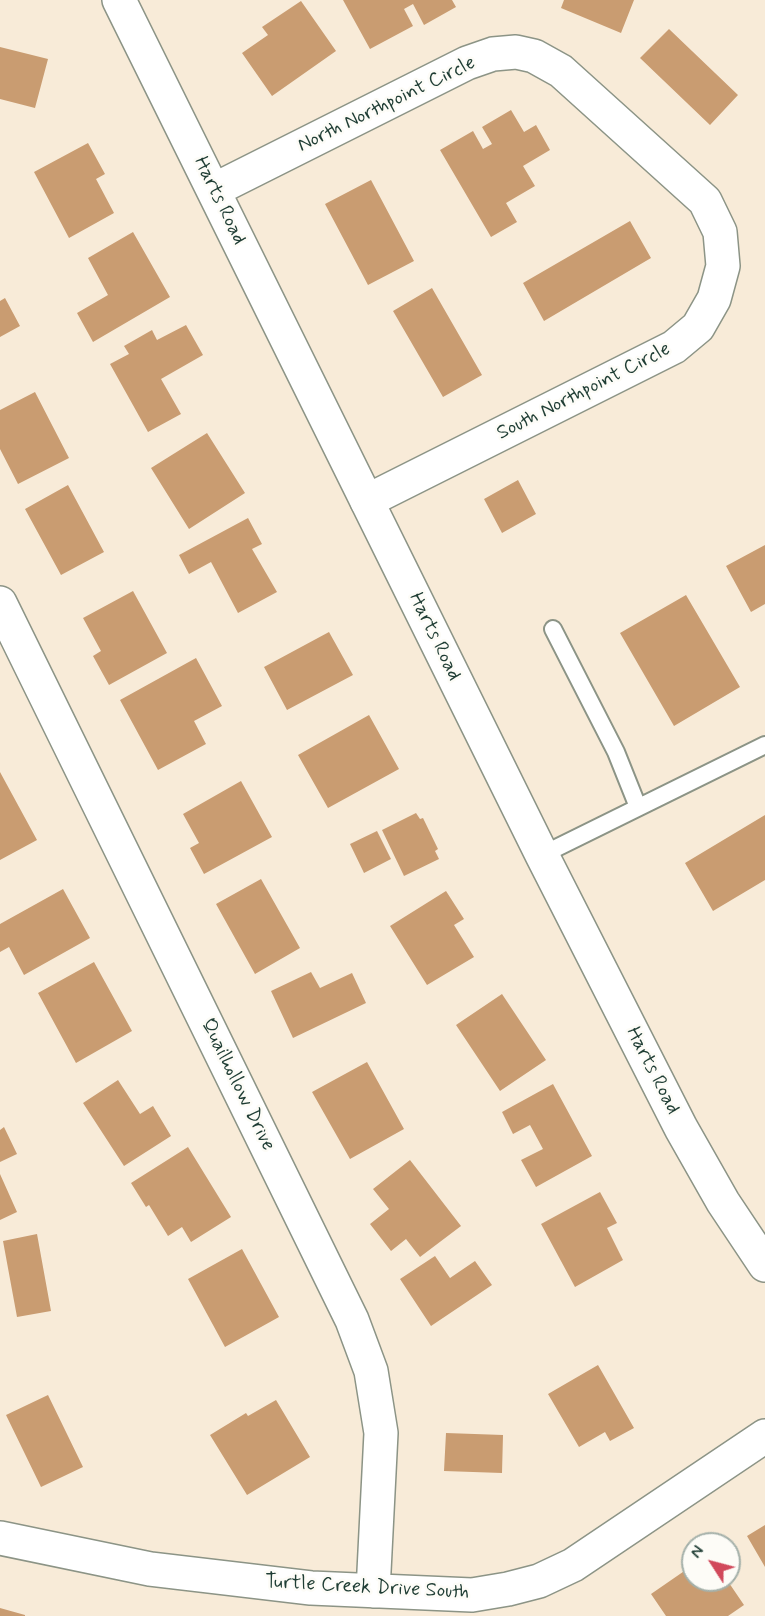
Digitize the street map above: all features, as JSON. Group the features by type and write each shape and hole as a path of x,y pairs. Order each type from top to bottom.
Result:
{"street":[{"name":"Harts Road","path":"119,0 542,855 681,1128 723,1202 765,1265"},
{"name":"North Northpoint Circle","path":"214,190 467,63 494,54 516,52 534,56 561,70 670,169"},
{"name":"South Northpoint Circle","path":"367,501 674,347 698,327 714,299 723,266 720,232 705,201 670,169"},
{"name":"Quailhollow Drive","path":"0,603 352,1320 371,1371 381,1432 373,1591"},
{"name":"Turtle Creek Drive South","path":"0,1539 150,1569 311,1588 472,1595 539,1581 573,1565 765,1436"}],"lane":[{"path":"554,629 616,752 638,807"},
{"path":"542,855 765,745"}],"building":[{"path":"343,0 452,0 456,7 424,25 413,4 404,9 413,26 370,49"},
{"path":"564,0 634,0 621,33 561,8"},
{"path":"301,1 336,51 272,96 242,53 268,35 262,27"},
{"path":"669,29 738,95 710,125 640,58"},
{"path":"0,47 48,59 35,108 0,99"},
{"path":"511,110 524,132 536,125 550,150 523,166 535,186 506,203 517,222 491,237 440,150 473,131 483,149 492,144 482,127"},
{"path":"88,143 105,174 96,179 114,213 69,238 34,172"},
{"path":"371,180 414,261 368,285 325,204"},
{"path":"630,221 651,258 544,321 523,283"},
{"path":"133,232 170,297 93,342 77,313 108,295 88,258"},
{"path":"432,288 482,375 443,397 393,311"},
{"path":"5,298 20,326 0,337 0,301"},
{"path":"186,325 203,355 161,379 181,414 148,432 110,364 129,354 124,346 152,330 157,340"},
{"path":"35,392 69,458 18,484 0,449 0,410"},
{"path":"207,433 245,493 189,529 151,468"},
{"path":"518,480 536,514 502,533 484,499"},
{"path":"68,485 104,552 61,575 25,509"},
{"path":"248,518 262,544 252,549 277,592 238,613 211,562 189,574 179,555"},
{"path":"765,545 765,604 751,612 726,566"},
{"path":"133,591 167,653 109,685 93,656 101,651 83,618"},
{"path":"686,595 740,687 674,726 620,633"},
{"path":"329,632 353,675 287,710 264,667"},
{"path":"196,658 222,706 194,721 206,744 158,770 120,700"},
{"path":"369,715 399,769 328,808 298,755"},
{"path":"0,772 37,840 0,860"},
{"path":"241,781 272,837 204,874 190,848 199,843 183,814"},
{"path":"416,813 420,819 423,818 438,849 435,851 439,859 404,876 382,830"},
{"path":"765,815 765,880 713,911 685,863"},
{"path":"377,831 391,859 364,873 350,844"},
{"path":"261,879 300,948 255,974 216,904"},
{"path":"63,889 90,938 24,975 9,947 0,952 0,924"},
{"path":"446,891 464,919 454,925 474,957 427,985 390,926"},
{"path":"94,962 132,1031 76,1063 38,993"},
{"path":"311,972 320,988 352,973 366,1003 293,1038 271,991"},
{"path":"502,994 546,1060 500,1091 456,1025"},
{"path":"367,1062 404,1129 350,1159 312,1092"},
{"path":"118,1080 140,1114 153,1106 171,1136 124,1166 83,1103"},
{"path":"553,1084 592,1156 536,1187 521,1160 543,1149 530,1125 513,1134 502,1112"},
{"path":"4,1127 17,1154 0,1162 0,1130"},
{"path":"188,1147 231,1217 191,1242 182,1227 168,1236 149,1205 146,1207 131,1183"},
{"path":"410,1160 461,1226 420,1257 406,1239 391,1251 370,1224 389,1209 373,1189"},
{"path":"0,1174 17,1212 0,1220"},
{"path":"600,1192 617,1223 607,1228 623,1260 575,1287 541,1224"},
{"path":"37,1234 51,1311 17,1317 3,1241"},
{"path":"242,1249 279,1317 225,1347 188,1279"},
{"path":"435,1256 450,1278 475,1261 492,1285 431,1326 400,1279"},
{"path":"598,1365 634,1428 610,1441 605,1432 579,1447 548,1394"},
{"path":"48,1395 83,1467 41,1487 6,1415"},
{"path":"276,1400 310,1457 247,1495 210,1435 246,1413 248,1416"},
{"path":"446,1433 503,1435 502,1473 444,1471"},
{"path":"765,1525 765,1567 747,1536"},
{"path":"681,1573 681,1592 735,1592 744,1605 728,1616 666,1616 651,1594"},
{"path":"0,1608 25,1615 25,1616 0,1616"}]}
